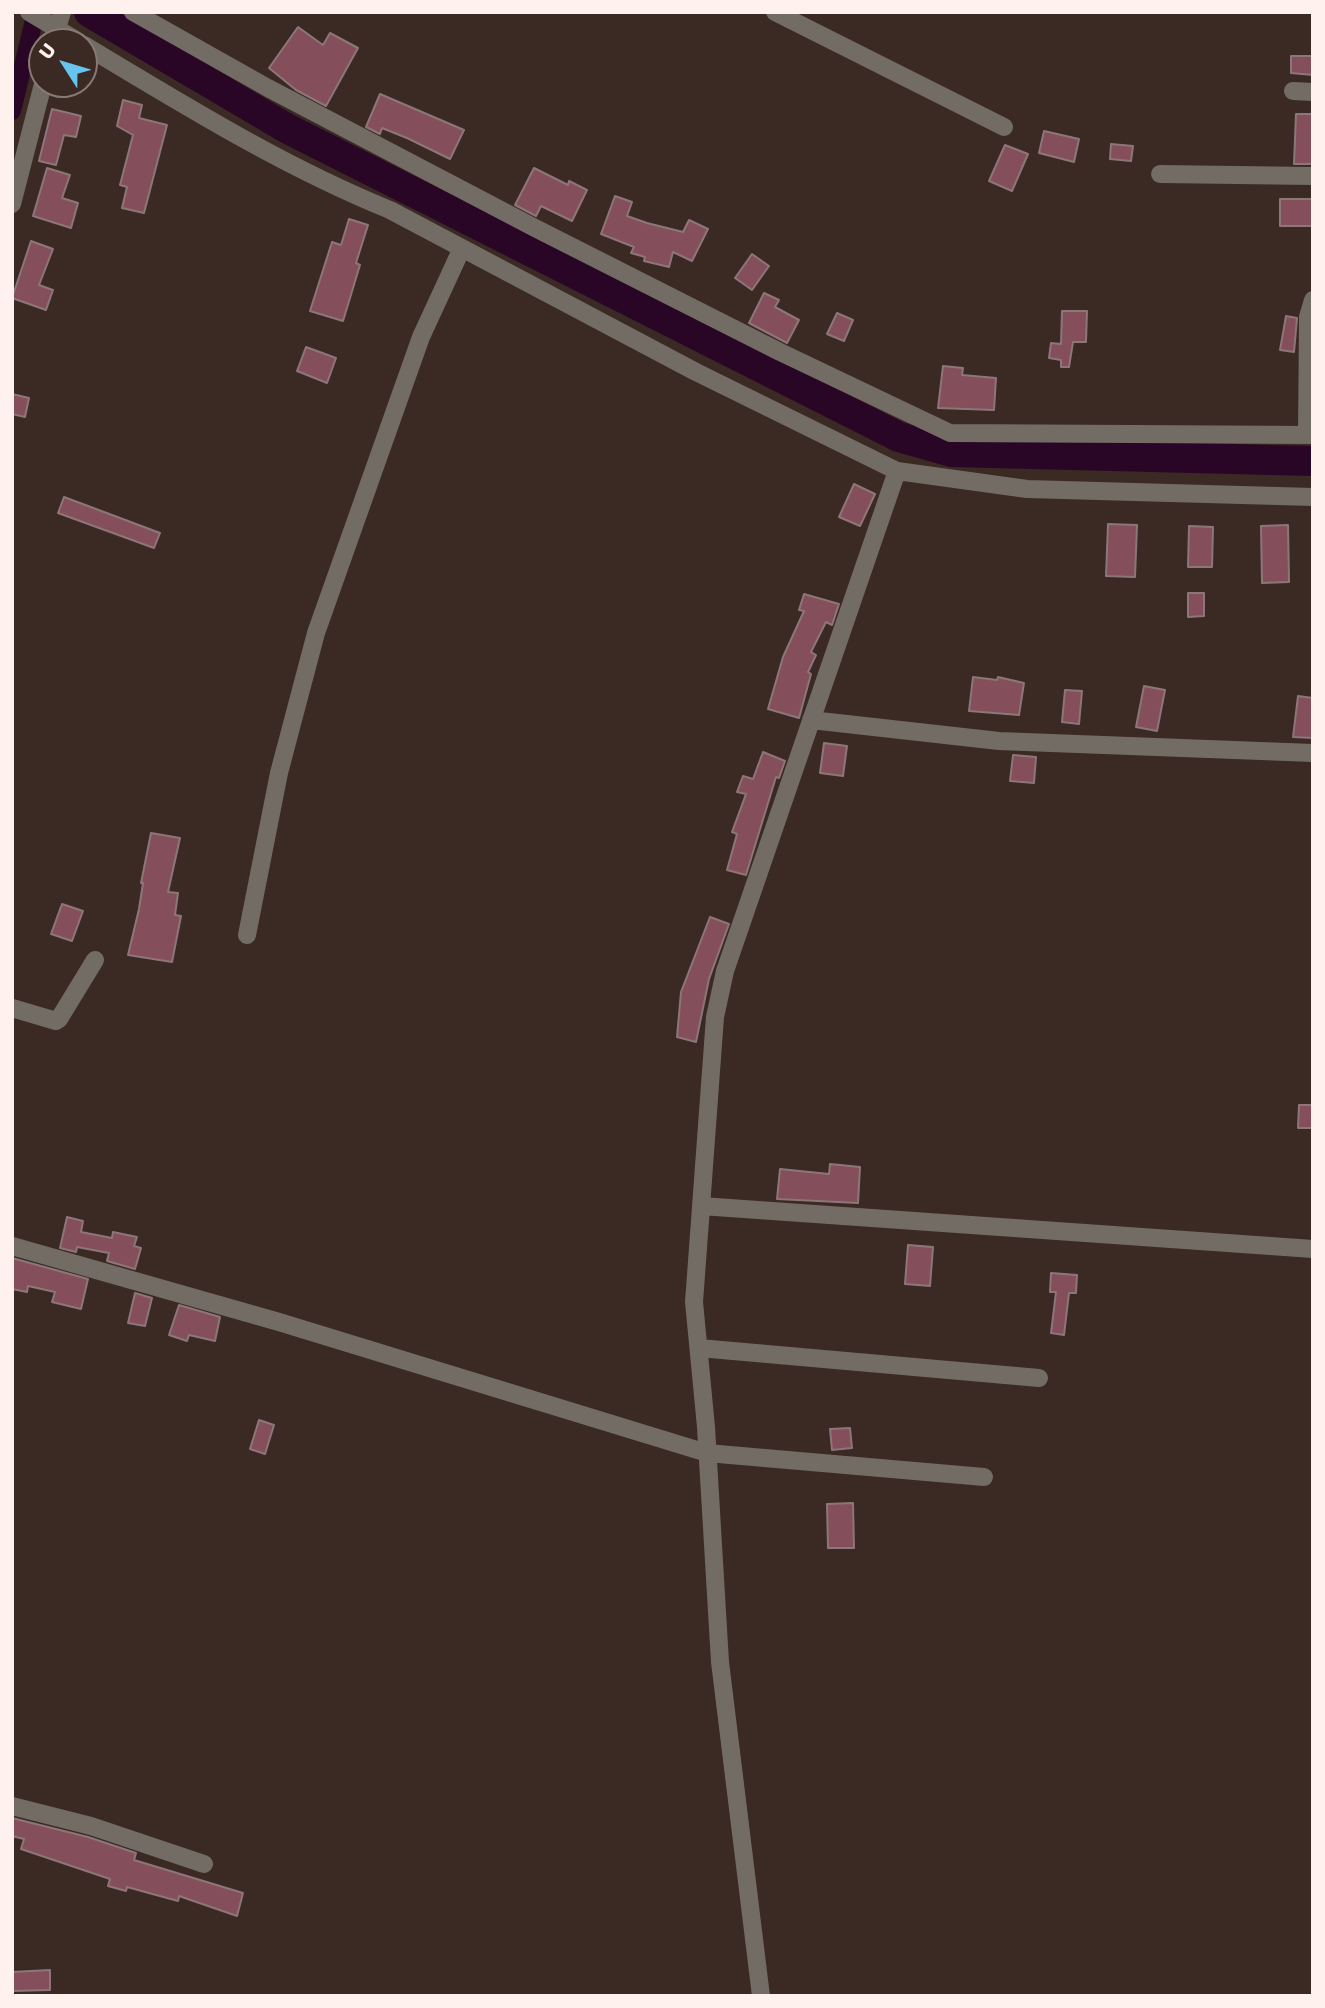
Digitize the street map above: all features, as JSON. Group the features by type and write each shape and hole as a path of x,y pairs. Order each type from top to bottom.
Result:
{"street":[{"path":"29,12 56,25"},
{"path":"133,12 268,88 535,228 780,352 950,433 1310,435 1308,317 1313,300"},
{"path":"775,12 1004,127"},
{"path":"98,53 248,143 462,248 696,372 897,471 1027,489 1313,497"},
{"path":"1293,91 1313,92"},
{"path":"12,205 39,98"},
{"path":"1160,174 1313,176"},
{"path":"247,934 279,774 316,632 421,337 462,248"},
{"path":"761,1996 720,1662 694,1301 719,992 897,471"},
{"path":"811,720 999,741 1313,753"},
{"path":"12,1008 55,1021 59,1019 95,960"},
{"path":"701,1206 1313,1250"},
{"path":"12,1246 279,1322 707,1453 984,1477"},
{"path":"699,1348 1039,1378"},
{"path":"12,1806 91,1826 204,1864"}],"building":[{"path":"298,27 323,45 330,33 358,48 326,106 296,90 269,68"},
{"path":"1291,56 1313,56 1313,75 1291,73"},
{"path":"380,94 464,130 450,159 382,128 380,134 366,127"},
{"path":"123,100 142,105 139,118 167,125 144,213 122,208 127,187 120,185 133,135 117,126"},
{"path":"52,109 81,116 76,137 64,135 56,165 39,161"},
{"path":"1296,114 1313,114 1313,163 1310,164 1294,164"},
{"path":"1044,131 1079,139 1074,162 1039,153"},
{"path":"1111,144 1133,146 1131,161 1110,159"},
{"path":"1005,145 1028,154 1012,191 989,181"},
{"path":"47,168 70,175 62,198 78,203 71,228 33,216"},
{"path":"534,168 568,185 569,181 587,190 572,221 541,206 536,216 515,205"},
{"path":"615,196 632,202 627,216 683,232 689,220 708,229 692,261 673,252 669,267 644,261 645,257 631,253 634,247 601,234"},
{"path":"1280,199 1313,199 1313,226 1280,226"},
{"path":"349,219 368,225 356,263 360,265 343,321 310,311 332,242 341,245"},
{"path":"31,241 53,249 39,285 53,290 46,310 12,298"},
{"path":"752,254 769,266 752,290 735,278"},
{"path":"764,293 779,300 775,307 799,320 787,343 749,323"},
{"path":"1062,311 1087,311 1086,342 1073,342 1069,367 1061,367 1061,360 1049,358 1051,343 1061,344"},
{"path":"837,313 853,320 844,341 827,334"},
{"path":"1286,316 1297,318 1294,352 1280,350"},
{"path":"306,347 336,358 327,383 297,371"},
{"path":"943,366 963,368 962,375 996,378 994,410 938,408"},
{"path":"12,394 29,398 25,417 12,414"},
{"path":"854,484 875,494 860,526 839,517"},
{"path":"64,497 160,533 154,548 58,513"},
{"path":"1108,524 1137,525 1135,577 1106,576"},
{"path":"1288,525 1289,582 1262,583 1261,526"},
{"path":"1189,526 1213,527 1212,567 1188,567"},
{"path":"1188,593 1204,593 1204,616 1188,617"},
{"path":"804,594 839,604 832,625 826,622 811,652 816,655 808,672 811,674 799,718 768,709 783,657 804,611 799,610"},
{"path":"973,677 997,680 998,677 1024,683 1019,715 969,711"},
{"path":"1144,686 1165,690 1157,731 1136,727"},
{"path":"1065,690 1082,691 1079,724 1062,722"},
{"path":"1298,696 1313,698 1313,738 1293,737"},
{"path":"824,743 847,746 843,776 820,773"},
{"path":"763,752 785,761 779,778 776,777 746,875 727,870 737,834 732,832 746,794 737,792 743,776 753,779"},
{"path":"1013,755 1036,757 1034,783 1010,781"},
{"path":"151,833 180,838 168,892 178,893 175,915 181,916 172,962 128,955 139,909"},
{"path":"62,904 83,911 72,941 51,934"},
{"path":"710,917 729,924 709,979 696,1042 677,1037 681,992"},
{"path":"1299,1105 1313,1105 1313,1128 1298,1128"},
{"path":"830,1164 860,1167 858,1203 777,1199 780,1169 829,1174"},
{"path":"67,1217 83,1221 81,1232 112,1238 113,1232 137,1237 134,1246 141,1248 135,1269 107,1261 109,1253 77,1247 76,1252 60,1248"},
{"path":"908,1245 933,1247 930,1286 905,1284"},
{"path":"12,1258 88,1279 81,1309 52,1302 55,1292 28,1286 27,1292 12,1289"},
{"path":"1051,1273 1077,1275 1076,1293 1069,1293 1064,1335 1051,1333 1056,1292 1050,1292"},
{"path":"135,1293 152,1298 145,1326 128,1323"},
{"path":"179,1305 220,1317 215,1341 189,1335 187,1341 169,1335"},
{"path":"259,1420 274,1425 265,1454 250,1449"},
{"path":"850,1428 852,1448 832,1450 830,1429"},
{"path":"853,1503 854,1548 828,1548 827,1504"},
{"path":"12,1818 88,1837 136,1853 134,1860 243,1893 237,1916 179,1896 178,1901 127,1887 126,1891 108,1886 110,1879 21,1849 24,1839 12,1836"},
{"path":"50,1970 50,1990 12,1991 12,1972"}],"waterway":[{"path":"12,111 36,12"},
{"path":"89,12 288,129 899,437 952,452 1313,461"}]}
